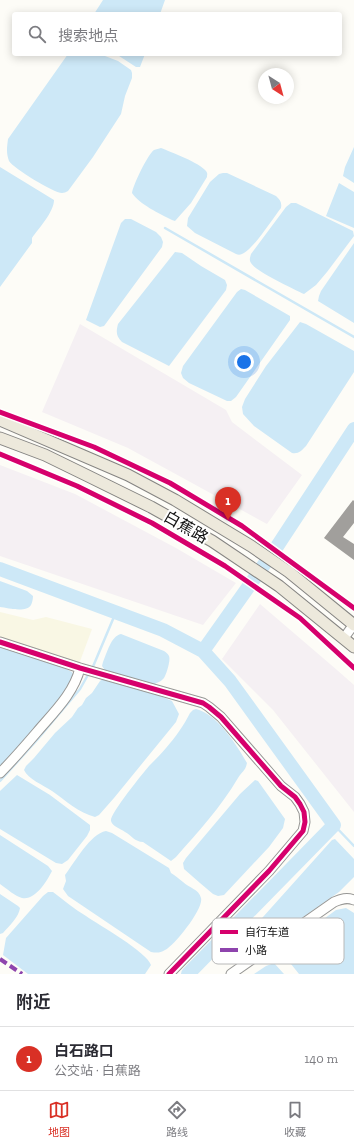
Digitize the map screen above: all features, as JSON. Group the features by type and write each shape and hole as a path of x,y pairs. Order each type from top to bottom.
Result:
{"main road":[{"name":"白蕉路","path":"0,420 128,475 175,500 251,546 289,572 354,625"},
{"name":"白蕉路","path":"0,438 45,455 151,507 212,541 279,586 354,647"}],"street":[{"path":"344,638 354,625"},
{"path":"0,642 96,673 203,703 221,717 281,786 295,797 304,812 305,822 303,830 269,872 224,918"},
{"path":"0,773 15,758 56,710 72,689 83,669"},
{"path":"311,918 334,902 349,898 354,900"},
{"path":"169,974 212,930"},
{"path":"231,974 245,964"}],"shaded area":[{"path":"80,324 226,410 232,422 302,475 267,524 128,448 42,412"},
{"path":"0,465 75,494 176,548 236,583 203,625 0,556"},
{"path":"260,604 354,685 354,812 273,710 222,659"},
{"path":"0,612 33,620 46,617 92,629 79,664 0,638"}],"water":[{"path":"103,0 165,0 161,12 95,12"},
{"path":"67,56 105,56 118,61 131,70 132,78 125,96 121,114 93,157 68,191 62,193 43,185 12,164 9,161 7,153 8,139"},
{"path":"119,56 144,56 140,67 136,67"},
{"path":"354,147 354,183 343,176 345,167"},
{"path":"161,148 198,165 207,173 207,177 191,203 175,221 145,205 132,193 148,157 154,150"},
{"path":"0,167 54,200 52,210 32,238 32,243 0,287"},
{"path":"227,173 276,196 281,203 281,208 252,247 240,255 195,233 187,226 188,218 210,182 219,174"},
{"path":"339,183 354,192 354,228 326,216"},
{"path":"291,203 296,203 353,231 354,236 316,285 304,294 260,271 251,263 250,260 251,254 286,207"},
{"path":"125,219 131,219 156,232 161,237 163,242 162,247 104,326 100,327 86,320 121,223"},
{"path":"354,243 354,323 318,301 321,291"},
{"path":"175,252 182,253 225,280 227,285 226,290 169,366 122,342 117,332 118,324"},
{"path":"241,289 290,316 290,320 236,397 231,401 227,401 189,383 183,378 181,373 183,366 237,292"},
{"path":"300,322 354,351 354,372 306,446 300,452 292,453 254,426 243,414 242,407 245,399 266,366"},
{"path":"0,581 27,591 33,596 31,605 25,609 0,607"},
{"path":"121,634 168,654 169,664 163,679 152,685 106,672 102,666 103,662 112,641"},
{"path":"0,646 62,667 72,672 73,680 13,754 0,767"},
{"path":"103,679 146,690 172,701 179,714 176,722 114,798 99,815 95,817 83,813 72,806 52,791 32,779 24,770 55,733 72,717"},
{"path":"196,709 211,717 226,731 247,763 244,770 217,809 201,829 171,861 143,842 135,840 115,826 111,821 115,811 134,785 173,740 190,713"},
{"path":"17,775 50,795 90,825 90,830 87,836 68,860 62,864 56,863 0,829 0,791"},
{"path":"255,780 258,781 285,819 283,828 269,847 224,895 218,896 213,894 184,869 183,863 240,794"},
{"path":"106,831 112,833 169,868 171,873 200,895 201,903 194,918 170,947 163,951 151,952 68,896 63,889 66,881 65,875 83,849 94,837"},
{"path":"0,835 48,866 52,871 40,889 27,898 19,897 0,884"},
{"path":"335,839 354,859 354,877 339,892 302,918 262,918 332,840"},
{"path":"48,892 53,892 141,953 151,965 145,974 28,974 3,955 6,938"},
{"path":"0,894 20,908 18,915 3,933 0,934"},
{"path":"346,908 354,913 354,974 299,974 291,964 344,964 344,918 325,918 336,910"},
{"path":"275,964 284,974 254,974 266,966"}],"building":[{"path":"353,500 354,523 343,537 354,544 354,560 324,538"}],"waterway":[{"path":"165,228 354,337"},
{"path":"203,651 278,545 354,429"},
{"path":"0,569 163,630 203,651 230,681 334,825 243,918"},
{"path":"92,669 116,612"},
{"path":"0,781 80,689 89,673"},
{"path":"334,825 354,846"},
{"path":"188,974 212,950"}],"marked path":[{"path":"0,959 22,974"}],"cycle path":[{"path":"0,412 94,447 170,483 242,526 354,608"},
{"path":"0,454 77,486 152,523 225,566 300,618 354,668"},
{"path":"0,642 80,668 203,703 221,717 281,786 295,797 304,812 305,822 303,831 269,871 223,918"},
{"path":"169,974 212,930"}],"place":[{"name":"白石路口","path":"228,520"}]}
